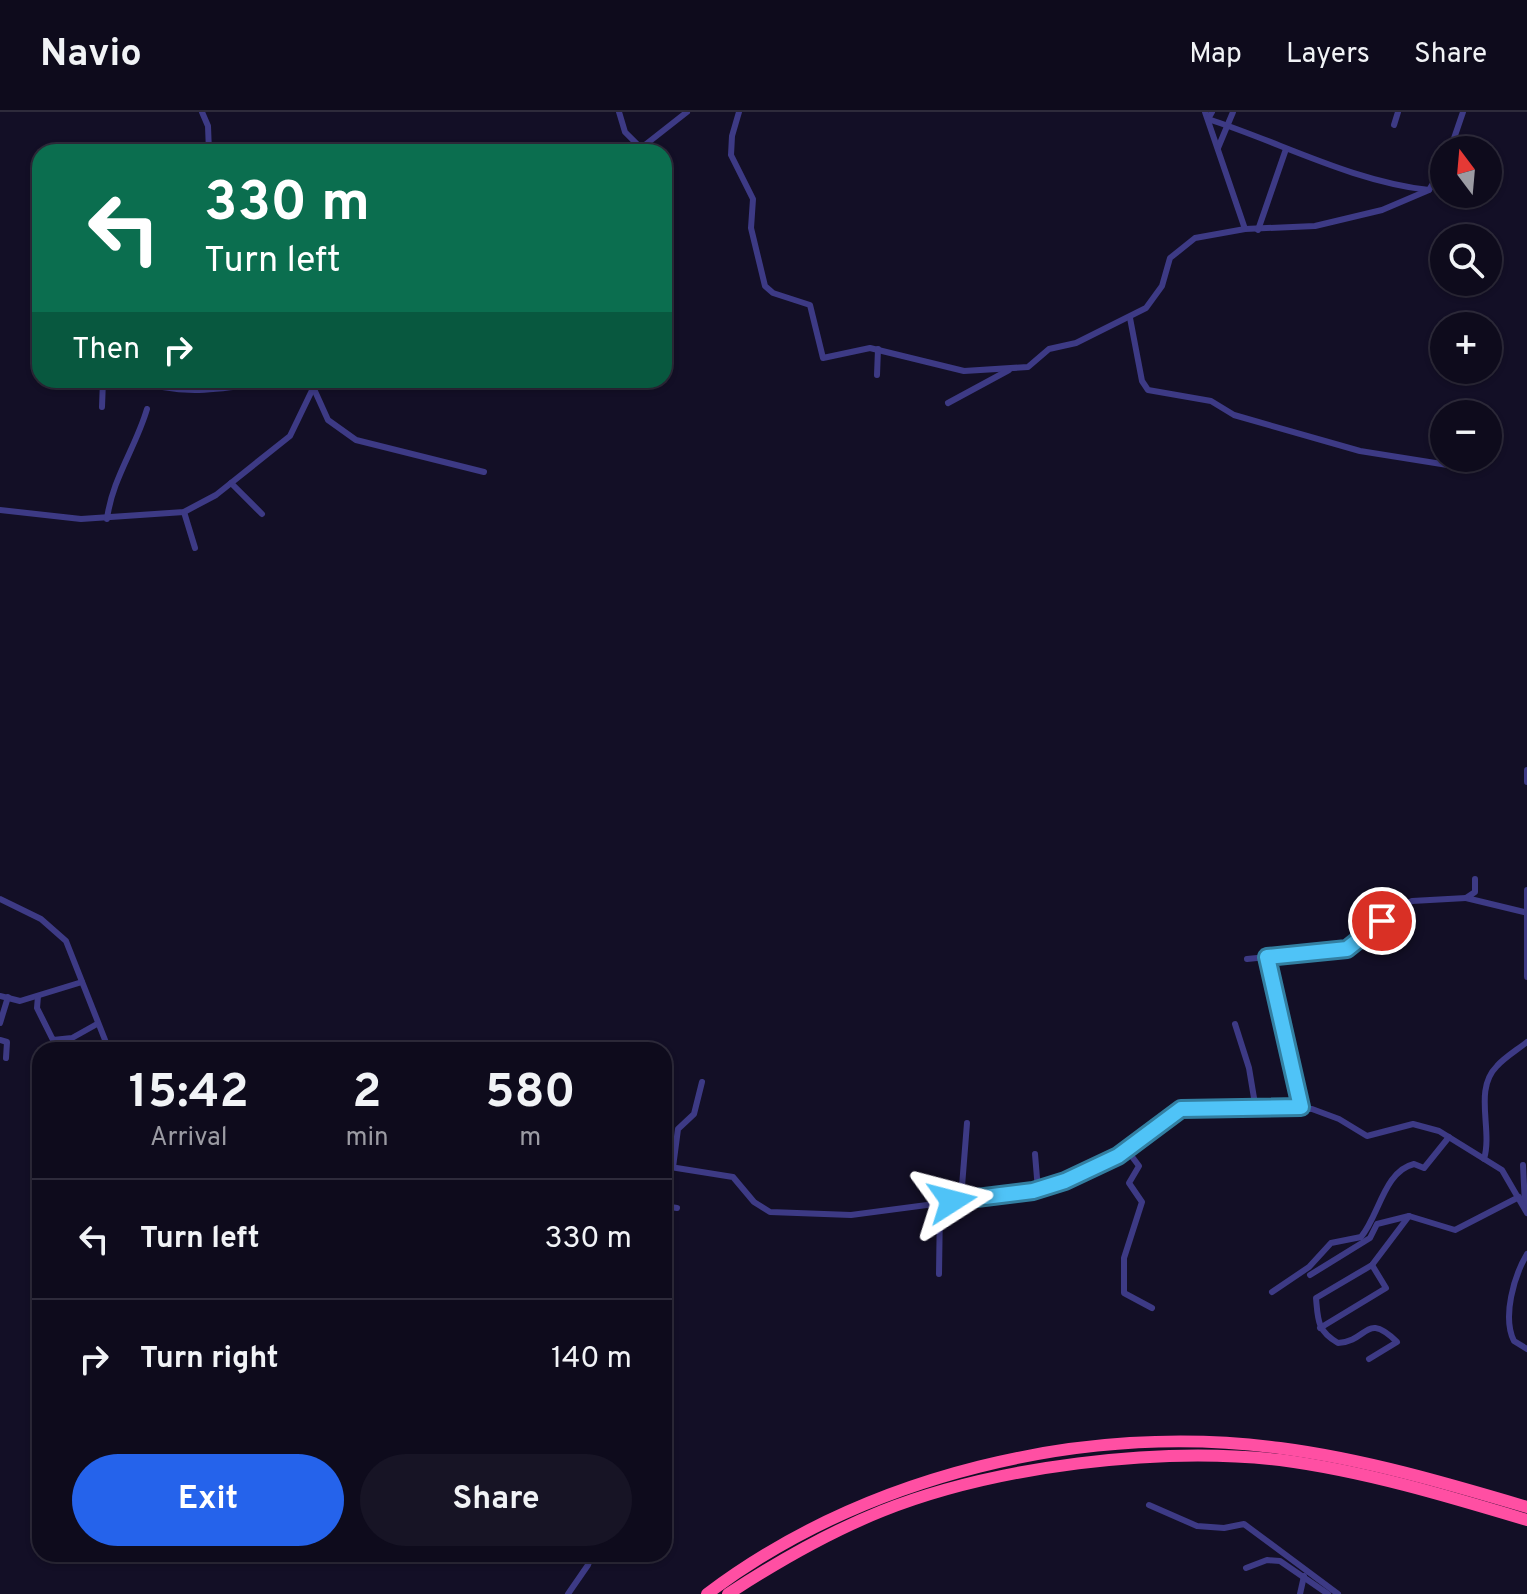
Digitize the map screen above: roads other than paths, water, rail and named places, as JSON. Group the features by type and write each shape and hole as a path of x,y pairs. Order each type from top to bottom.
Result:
{"highway":[{"path":"707,1594 769,1551 880,1498 945,1476 1093,1448 1215,1443 1280,1448 1402,1472 1527,1507"},
{"path":"728,1594 829,1534 884,1510 949,1489 1095,1461 1162,1456 1280,1460 1401,1485 1527,1520"}],"street":[{"path":"202,112 208,126 209,144"},
{"path":"619,112 625,132 634,144"},
{"path":"645,144 687,112"},
{"path":"739,112 732,136 731,155 753,199 751,228 765,286 773,293 810,305 823,358 856,350 878,349 949,368 1009,370 1028,367 1049,349 1076,343 1130,318 1156,297 1170,258 1181,247 1216,233 1335,222 1402,203 1429,190"},
{"path":"1218,148 1233,112"},
{"path":"1394,125 1398,112"},
{"path":"1455,136 1463,112"},
{"path":"1209,114 1286,149 1385,183 1429,190"},
{"path":"1209,114 1245,229"},
{"path":"1258,230 1286,149"},
{"path":"1130,318 1142,381 1148,390 1211,401 1234,415 1360,451 1430,462"},
{"path":"877,375 878,349"},
{"path":"948,403 1009,370"},
{"path":"102,407 103,388"},
{"path":"185,388 205,388"},
{"path":"314,389 328,420 356,440 484,472"},
{"path":"0,510 107,519 184,512 231,483 296,429 314,389"},
{"path":"107,519 109,497 137,441 147,409"},
{"path":"231,483 262,514"},
{"path":"184,512 195,548"},
{"path":"1527,770 1527,782"},
{"path":"1466,898 1475,892 1475,879"},
{"path":"1527,890 1527,977"},
{"path":"1247,959 1347,949 1399,907 1423,898 1466,898 1525,914"},
{"path":"0,899 57,932 66,941 105,1042"},
{"path":"1267,957 1301,1107"},
{"path":"0,996 20,1001 82,982"},
{"path":"38,996 37,1008 53,1040 72,1038 97,1024"},
{"path":"0,1023 8,997"},
{"path":"1235,1024 1249,1068 1256,1110"},
{"path":"0,1040 7,1042 6,1058"},
{"path":"1484,1159 1488,1140 1485,1094 1488,1080 1494,1068 1527,1042"},
{"path":"702,1082 694,1114 678,1129 673,1167 733,1177 760,1208 781,1215 851,1215 1038,1190 1091,1171 1127,1150 1181,1109 1301,1107 1326,1112 1367,1136 1413,1124 1428,1126 1502,1170 1526,1211"},
{"path":"961,1199 967,1123"},
{"path":"1272,1292 1309,1267 1331,1243 1361,1237 1386,1190 1404,1168 1414,1164 1424,1168 1449,1137"},
{"path":"1127,1150 1139,1166 1129,1183 1142,1202 1124,1258 1124,1293 1152,1308"},
{"path":"1035,1154 1038,1190"},
{"path":"1523,1165 1526,1211"},
{"path":"1310,1275 1370,1238 1377,1224 1409,1216 1455,1230 1519,1197"},
{"path":"939,1274 940,1204"},
{"path":"672,1207 677,1208"},
{"path":"1369,1359 1397,1342 1382,1328 1372,1326 1338,1343 1316,1322 1316,1298 1372,1265 1409,1216"},
{"path":"1527,1254 1516,1276 1510,1327 1514,1341 1527,1349"},
{"path":"1320,1328 1386,1288 1372,1265"},
{"path":"1149,1505 1197,1526 1224,1528 1244,1524 1338,1594"},
{"path":"1246,1568 1271,1560 1284,1563 1328,1594"},
{"path":"568,1594 589,1562"},
{"path":"1300,1594 1304,1576"}]}
